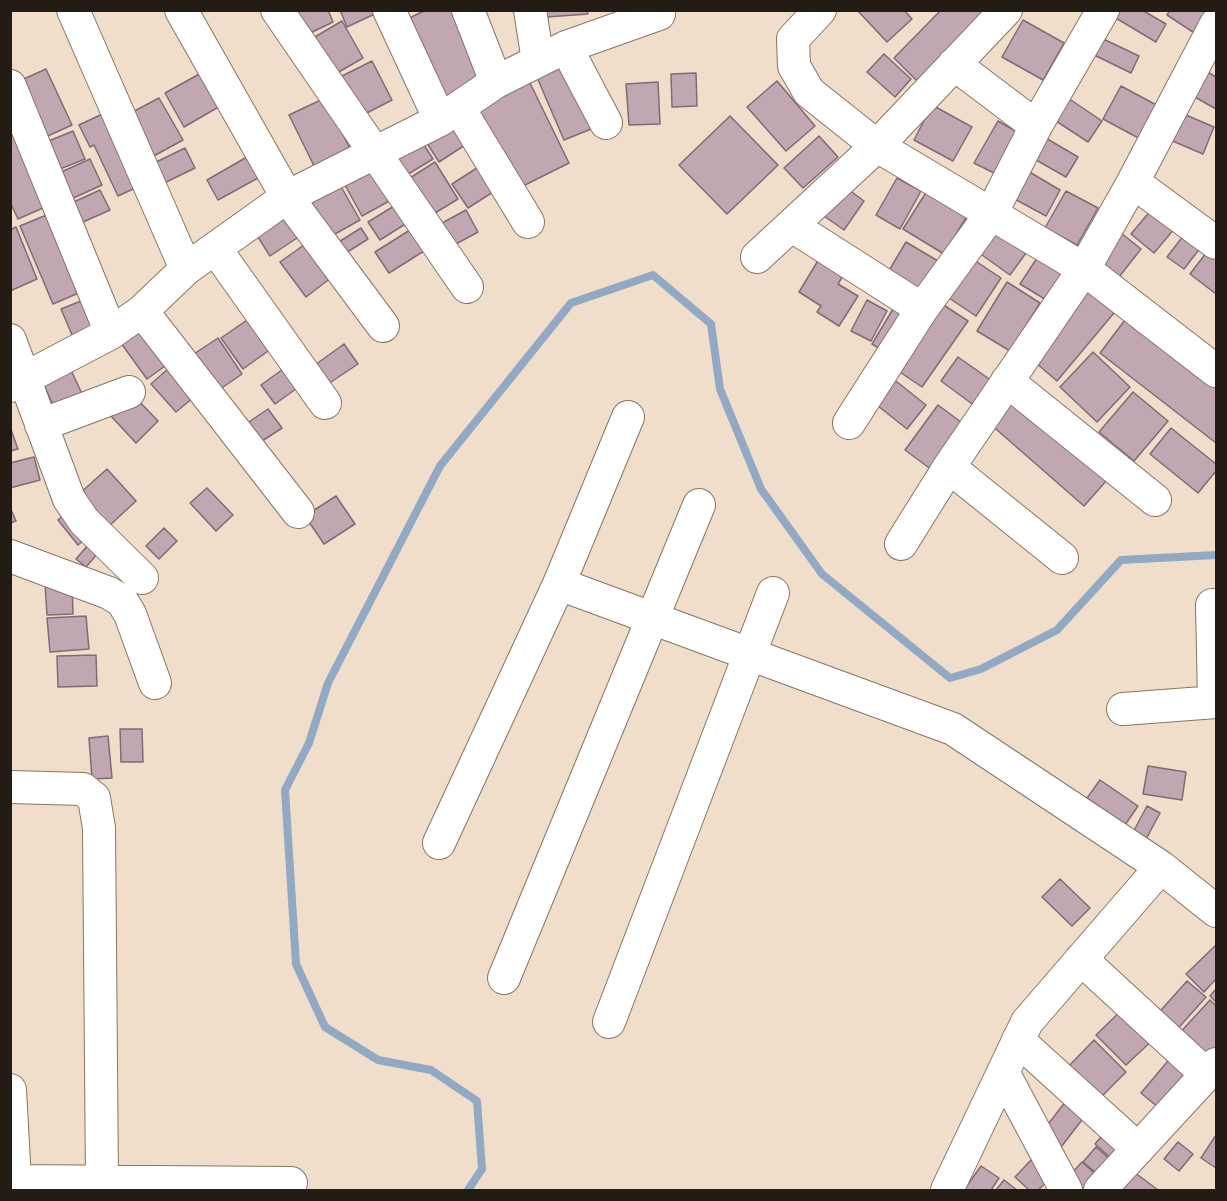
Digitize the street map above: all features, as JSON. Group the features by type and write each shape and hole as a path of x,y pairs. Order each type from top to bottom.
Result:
{"street":[{"path":"73,10 186,269"},
{"path":"181,10 287,197 383,326"},
{"path":"276,10 467,287"},
{"path":"390,10 449,114 528,222"},
{"path":"468,10 496,82"},
{"path":"530,10 537,62"},
{"path":"820,10 793,39 794,66 809,92 877,146 1084,269 1216,371"},
{"path":"757,257 877,146 1006,10"},
{"path":"849,423 922,309 991,214 1036,126 1103,10"},
{"path":"18,382 111,333 142,311 186,269 287,197 449,114 496,82 566,47 659,14"},
{"path":"901,544 1006,381 1084,269 1133,182 1216,24"},
{"path":"566,47 606,123"},
{"path":"954,64 1036,126"},
{"path":"10,86 111,333"},
{"path":"1133,182 1216,243"},
{"path":"792,226 922,309"},
{"path":"215,248 325,403"},
{"path":"142,311 298,512"},
{"path":"10,340 18,382 41,424 69,499 84,521 142,578"},
{"path":"1006,381 1155,500"},
{"path":"41,424 129,392"},
{"path":"439,843 559,584 628,417"},
{"path":"949,467 1062,558"},
{"path":"504,978 699,505"},
{"path":"10,556 109,593 122,601 130,614 155,683"},
{"path":"559,584 953,729 1161,867 1216,911"},
{"path":"609,1022 773,593"},
{"path":"1123,709 1215,702 1212,604"},
{"path":"10,787 83,789 94,798 99,828 102,1182"},
{"path":"947,1191 1027,1022 1161,867"},
{"path":"1081,959 1212,1069 1100,1191"},
{"path":"1018,1040 1138,1149"},
{"path":"1003,1072 1066,1191"},
{"path":"10,1090 19,1183 102,1182 176,1186 291,1183"}],"building":[{"path":"299,10 328,10 333,22 302,37 292,14"},
{"path":"340,10 383,10 347,27"},
{"path":"426,10 453,10 486,83 441,104 403,21"},
{"path":"532,10 587,10 588,14 533,18"},
{"path":"857,10 904,10 912,19 887,42"},
{"path":"941,10 980,10 984,14 917,81 894,58"},
{"path":"1111,10 1142,10 1166,24 1156,42 1109,14"},
{"path":"1170,10 1216,10 1199,36 1167,15"},
{"path":"1023,20 1064,43 1043,80 1002,57"},
{"path":"342,21 363,58 330,77 308,41"},
{"path":"1097,36 1139,56 1131,73 1088,52"},
{"path":"884,54 911,79 895,97 867,72"},
{"path":"372,61 392,100 357,118 336,79"},
{"path":"569,61 596,127 564,140 536,75"},
{"path":"46,69 72,125 41,139 15,83"},
{"path":"1206,71 1216,77 1216,109 1193,96"},
{"path":"203,72 222,105 184,127 165,93"},
{"path":"696,73 697,106 672,107 671,74"},
{"path":"528,79 569,163 513,191 471,107"},
{"path":"777,81 815,126 786,151 747,107"},
{"path":"658,82 660,124 629,125 626,84"},
{"path":"1121,86 1162,108 1144,141 1103,119"},
{"path":"1065,96 1102,121 1088,142 1050,117"},
{"path":"159,98 183,140 150,158 127,115"},
{"path":"325,98 353,155 317,172 289,115"},
{"path":"932,105 972,127 953,161 914,140"},
{"path":"111,110 146,183 118,196 94,145 90,147 79,125"},
{"path":"1179,112 1214,127 1203,154 1168,139"},
{"path":"730,116 778,165 727,214 679,165"},
{"path":"453,118 468,143 439,162 423,137"},
{"path":"998,121 1019,133 996,174 974,163"},
{"path":"10,122 52,204 18,219 10,202"},
{"path":"73,131 85,159 50,173 39,145"},
{"path":"819,136 838,157 803,188 784,168"},
{"path":"419,137 433,159 400,179 387,156"},
{"path":"1044,137 1078,157 1066,177 1031,157"},
{"path":"185,148 195,168 158,186 148,166"},
{"path":"247,157 258,178 218,200 207,180"},
{"path":"90,159 102,185 69,200 57,174"},
{"path":"370,160 391,200 362,216 340,176"},
{"path":"435,162 458,199 425,219 402,183"},
{"path":"480,166 496,190 468,208 452,184"},
{"path":"1026,170 1060,190 1046,216 1011,197"},
{"path":"335,176 360,220 326,239 301,195"},
{"path":"897,178 921,191 900,229 876,215"},
{"path":"845,187 864,201 844,230 824,216"},
{"path":"100,190 110,210 74,226 65,206"},
{"path":"927,191 967,216 944,254 903,229"},
{"path":"1066,191 1098,208 1077,245 1045,228"},
{"path":"286,203 306,232 270,256 251,226"},
{"path":"399,203 410,221 380,240 368,222"},
{"path":"1157,203 1180,222 1154,253 1131,234"},
{"path":"466,210 478,232 445,250 433,228"},
{"path":"56,211 88,289 53,304 20,226"},
{"path":"16,227 37,279 10,291 10,230"},
{"path":"361,228 368,239 341,256 334,245"},
{"path":"991,228 1026,253 1010,275 975,250"},
{"path":"410,230 424,251 389,273 375,252"},
{"path":"1187,231 1204,243 1184,269 1167,257"},
{"path":"1121,233 1141,249 1119,277 1099,261"},
{"path":"311,240 336,274 306,297 280,262"},
{"path":"906,242 938,261 916,297 884,279"},
{"path":"1213,244 1216,246 1216,294 1190,274"},
{"path":"822,254 847,269 838,284 858,296 839,326 817,312 821,306 799,292"},
{"path":"1039,255 1066,272 1048,301 1020,284"},
{"path":"971,258 1001,278 976,316 946,296"},
{"path":"1007,282 1040,303 1010,351 977,331"},
{"path":"1089,283 1119,307 1057,381 1028,356"},
{"path":"91,297 105,330 75,342 61,309"},
{"path":"867,300 887,311 871,341 851,331"},
{"path":"936,300 968,321 922,387 891,366"},
{"path":"893,309 911,320 890,355 872,344"},
{"path":"1128,316 1216,384 1216,443 1100,353"},
{"path":"250,318 271,349 243,369 221,338"},
{"path":"143,321 172,361 147,379 118,339"},
{"path":"218,338 242,374 213,394 188,358"},
{"path":"344,344 358,364 328,384 315,365"},
{"path":"1093,352 1130,387 1097,422 1060,387"},
{"path":"958,357 992,381 975,406 941,381"},
{"path":"286,367 300,386 275,404 261,385"},
{"path":"70,368 84,398 56,411 42,381"},
{"path":"169,368 194,397 176,412 151,384"},
{"path":"887,374 926,405 907,429 868,398"},
{"path":"1133,392 1168,421 1134,461 1099,432"},
{"path":"132,394 158,421 136,443 110,415"},
{"path":"1012,397 1107,480 1084,506 989,423"},
{"path":"938,405 965,425 932,470 905,450"},
{"path":"268,409 282,428 253,447 240,428"},
{"path":"10,427 18,449 10,451"},
{"path":"1171,428 1216,464 1216,471 1198,493 1150,454"},
{"path":"34,457 40,480 10,488 10,463"},
{"path":"107,469 136,501 109,526 79,494"},
{"path":"207,488 233,515 216,531 190,503"},
{"path":"336,496 355,524 324,544 305,516"},
{"path":"10,507 16,521 10,523"},
{"path":"67,512 88,537 78,545 58,520"},
{"path":"164,528 177,541 159,559 146,546"},
{"path":"95,537 105,545 86,567 76,559"},
{"path":"72,583 73,614 47,615 45,584"},
{"path":"86,616 89,649 50,652 47,618"},
{"path":"96,655 97,686 58,687 57,656"},
{"path":"120,729 142,729 143,762 121,762"},
{"path":"108,736 112,778 92,779 89,738"},
{"path":"1148,766 1186,772 1182,800 1143,794"},
{"path":"1100,780 1138,806 1125,825 1087,798"},
{"path":"1147,806 1160,813 1144,843 1131,836"},
{"path":"1060,879 1090,908 1072,926 1042,897"},
{"path":"1216,945 1216,979 1204,992 1186,974"},
{"path":"1187,981 1206,997 1173,1034 1154,1018"},
{"path":"1216,989 1216,1002 1210,996"},
{"path":"1210,1000 1216,1006 1216,1048 1203,1062 1175,1038"},
{"path":"1128,1004 1158,1035 1126,1065 1096,1035"},
{"path":"1094,1040 1126,1072 1097,1101 1065,1070"},
{"path":"1173,1055 1191,1070 1159,1108 1141,1093"},
{"path":"1069,1097 1088,1112 1058,1151 1039,1136"},
{"path":"1106,1131 1125,1148 1113,1160 1095,1144"},
{"path":"1216,1135 1216,1168 1201,1158"},
{"path":"1178,1142 1193,1154 1179,1171 1164,1159"},
{"path":"1096,1147 1114,1163 1101,1177 1083,1162"},
{"path":"1033,1158 1052,1177 1038,1190 1029,1190 1015,1177"},
{"path":"1082,1162 1099,1177 1088,1190 1071,1190 1063,1183"},
{"path":"981,1166 999,1178 991,1190 964,1190"},
{"path":"1134,1172 1158,1190 1121,1189"},
{"path":"1004,1180 1017,1190 996,1190"}],"waterway":[{"path":"468,1190 482,1169 477,1101 431,1070 378,1060 325,1027 296,964 285,790 309,743 328,683 440,466 571,303 653,275 711,324 720,389 761,489 822,574 950,678 981,669 1057,630 1121,560 1216,555"}]}
